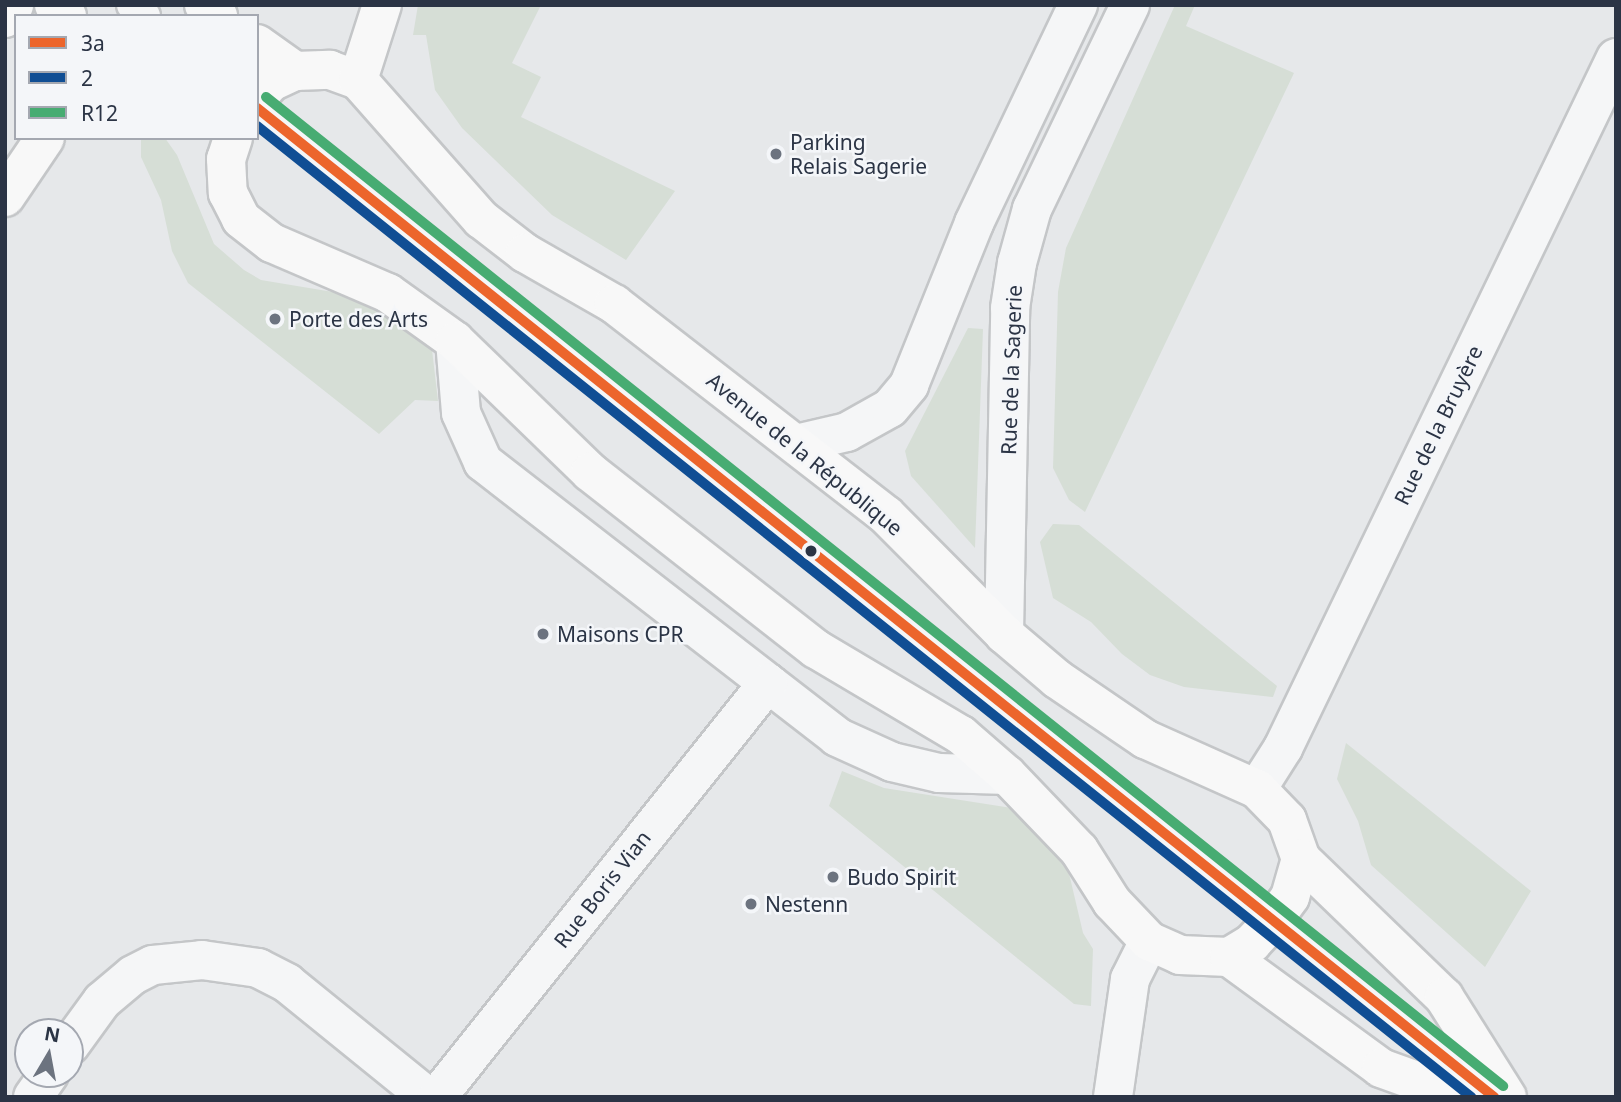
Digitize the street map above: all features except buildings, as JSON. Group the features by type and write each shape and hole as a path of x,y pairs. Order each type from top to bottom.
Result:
{"main road":[{"path":"5,18 14,5"},
{"path":"259,96 271,82 295,71 330,70 358,80 382,5"},
{"path":"259,45 295,71"},
{"name":"Avenue de la République","path":"358,80 481,219 525,253 614,304 886,515 1004,634 1056,679 1145,739 1257,789 1287,820 1301,859 1444,997 1507,1097"},
{"path":"5,197 45,140"},
{"path":"221,145 228,192 241,219 272,243 388,293 455,341 525,412 612,488 816,649 943,723 1007,775 1079,850 1112,902 1149,941 1180,955 1229,957 1252,943 1275,919 1290,897 1301,859"},
{"path":"1229,957 1381,1068 1461,1097"}],"street":[{"path":"796,444 847,432 890,408 909,385 974,223 1078,5"},
{"name":"Rue de la Sagerie","path":"1004,634 1010,308 1017,263 1032,209 1130,5"},
{"name":"Rue de la Bruyère","path":"1257,789 1283,748 1616,58"},
{"path":"455,341 461,413 483,462 837,737 892,762 939,773 1007,775"},
{"name":"Rue Boris Vian","path":"437,1097 768,684"},
{"path":"1113,1097 1130,979 1149,941"},
{"path":"84,1026 102,1001 133,975 153,965 202,960 258,968 287,984 428,1097"}],"lane":[{"path":"259,110 1275,919 1494,1097"}],"shaded area":[{"path":"418,5 541,5 512,63 541,77 521,117 675,191 626,260 552,215 462,128 435,90 426,35 413,35"},
{"path":"1175,5 1195,5 1186,26 1294,73 1085,512 1069,500 1053,468 1058,292 1066,248"},
{"path":"141,140 166,140 177,155 214,244 244,270 261,280 357,296 431,341 438,401 415,400 379,434 188,283 172,251 161,200 141,157"},
{"path":"968,328 983,329 975,548 911,476 905,451"},
{"path":"1053,524 1079,525 1277,686 1273,697 1184,687 1150,675 1122,654 1091,622 1053,598 1040,542"},
{"path":"1346,743 1531,891 1485,967 1371,865 1358,821 1337,779"},
{"path":"842,771 884,788 1018,809 1053,836 1068,869 1083,933 1093,949 1091,1006 1074,1004 829,806"}],"transit line":[{"name":"R12","path":"266,97 1503,1086"},
{"name":"3a","path":"259,110 1494,1097"},
{"name":"2","path":"259,128 1471,1097"}],"place":[{"name":"Parking Relais Sagerie","path":"776,154"},
{"name":"Porte des Arts","path":"275,319"},
{"name":"Maisons CPR","path":"543,634"},
{"name":"Budo Spirit","path":"833,877"},
{"name":"Nestenn","path":"751,904"}]}
